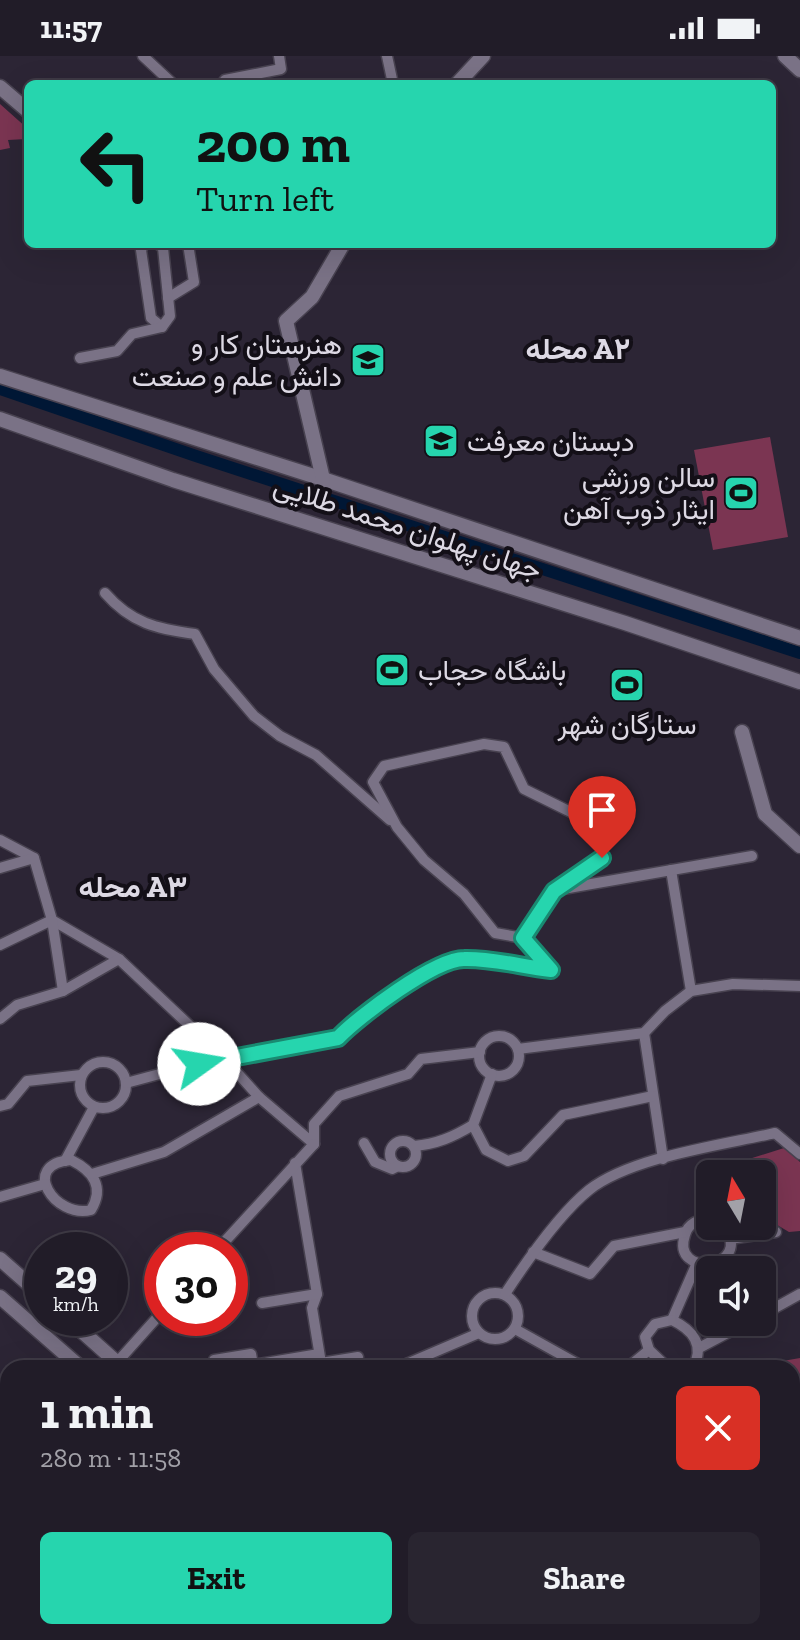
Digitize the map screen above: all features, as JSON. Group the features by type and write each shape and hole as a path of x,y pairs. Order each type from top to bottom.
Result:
{"street":[{"path":"143,56 169,80"},
{"path":"387,56 392,80"},
{"path":"461,80 483,56"},
{"path":"785,56 800,70"},
{"path":"236,80 281,69 279,58"},
{"path":"0,87 24,108"},
{"path":"142,248 151,318 162,327"},
{"path":"80,358 117,351 132,334 162,327 170,316 163,248"},
{"path":"168,298 194,282 189,248"},
{"path":"323,479 286,321 312,297 341,248"},
{"name":"جهان پهلوان محمد طلایی","path":"0,376 323,479 800,638"},
{"name":"جهان پهلوان محمد طلایی","path":"0,419 173,480 800,682"},
{"path":"105,593 120,610 145,623 195,634 214,669 254,716 280,736 316,755 397,827 424,860 464,894 495,933 523,938 551,970 462,959 431,969 353,1022 338,1038 223,1057 126,1083"},
{"path":"742,732 765,814 800,846"},
{"path":"397,827 373,782 384,766 484,744 504,747 524,789 591,822 603,837 602,858 554,891 523,938"},
{"path":"0,840 34,858 52,920 63,991"},
{"path":"554,891 752,856"},
{"path":"0,868 34,858"},
{"path":"671,870 691,991"},
{"path":"0,945 52,920"},
{"path":"52,920 119,959 223,1057 259,1097 314,1144"},
{"path":"0,1019 17,1005 63,991 119,959"},
{"path":"518,1049 644,1033 665,1011 691,991 733,984 800,986"},
{"path":"644,1033 663,1159"},
{"path":"499,1036 511,1039 518,1049 519,1062 511,1072 498,1076 482,1065 480,1052 487,1040 499,1036"},
{"path":"233,1232 314,1144 314,1124 339,1096 408,1074 421,1059 480,1052"},
{"path":"0,1106 8,1104 27,1081 81,1075 91,1065 104,1062 119,1068 126,1083 123,1098 110,1108 94,1107 82,1096 81,1075"},
{"path":"398,1166 392,1160 392,1147 402,1141 414,1146 431,1145 473,1125 492,1074"},
{"path":"473,1125 486,1150 508,1161 524,1156 563,1115 653,1096"},
{"path":"92,1174 164,1152 259,1097"},
{"path":"65,1161 76,1163 92,1174 96,1181 97,1198 91,1210 77,1212 60,1204 45,1184 44,1177 48,1170 65,1161 94,1107"},
{"path":"505,1294 533,1252 589,1190 631,1166 775,1133 800,1154"},
{"path":"364,1143 375,1162 392,1169 407,1167 414,1162 417,1154 414,1146"},
{"path":"295,1163 317,1294 312,1308 320,1360"},
{"path":"0,1197 45,1184"},
{"path":"533,1252 590,1274 614,1246 685,1232 696,1221"},
{"path":"685,1232 684,1247 687,1255 696,1262"},
{"path":"0,1259 24,1280"},
{"path":"672,1320 696,1265"},
{"path":"490,1293 505,1294 517,1305 519,1313 515,1329 509,1335 494,1340 479,1333 472,1320 474,1306 490,1293"},
{"path":"262,1303 317,1294"},
{"path":"776,1307 800,1294"},
{"path":"0,1297 72,1360"},
{"path":"660,1360 649,1350 645,1337 649,1329 660,1321 672,1320 693,1334 699,1348 697,1360"},
{"path":"515,1329 571,1360"},
{"path":"416,1360 479,1333"},
{"path":"122,1360 144,1334"},
{"path":"86,1336 111,1360"},
{"path":"699,1348 722,1336"},
{"path":"637,1360 649,1350"},
{"path":"214,1360 251,1354 252,1360"},
{"path":"283,1360 319,1354"},
{"path":"340,1360 358,1357"}],"shaded area":[{"path":"0,104 24,125 24,139 8,140 10,148 0,150"},
{"name":"سالن ورزشی ایثار ذوب آهن","path":"770,437 788,537 713,550 694,450"},
{"path":"784,1148 800,1162 800,1231 789,1232 776,1224 776,1160 749,1159"}],"waterway":[{"path":"0,389 800,653"}],"place":[{"name":"هنرستان کار و دانش علم و صنعت","path":"368,360"},
{"name":"دبستان معرفت","path":"441,441"},
{"name":"سالن ورزشی ایثار ذوب آهن","path":"741,493"},
{"name":"باشگاه حجاب","path":"392,670"},
{"name":"ستارگان شهر","path":"627,685"}],"district":[{"name":"محله A۲","path":"578,349"},
{"name":"محله A۳","path":"133,887"}],"route":[{"path":"199,1064 223,1057 338,1038 353,1022 431,969 462,959 551,970 523,938 554,891 602,858"}]}
